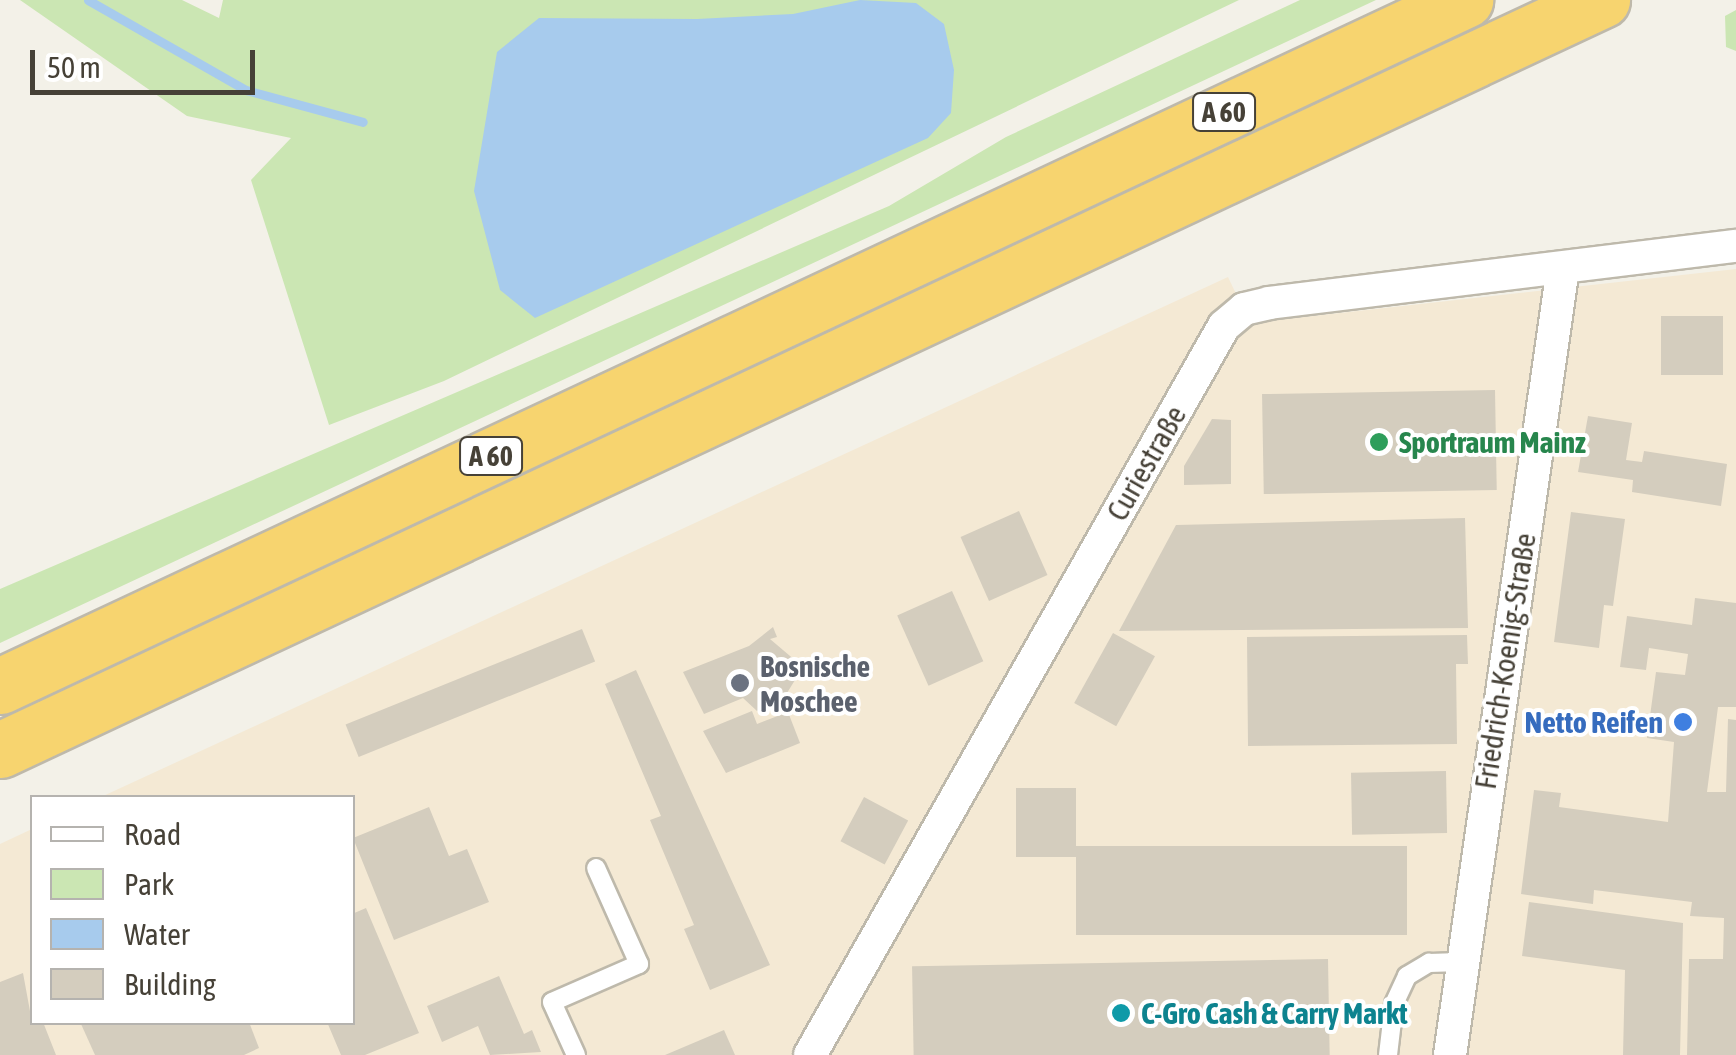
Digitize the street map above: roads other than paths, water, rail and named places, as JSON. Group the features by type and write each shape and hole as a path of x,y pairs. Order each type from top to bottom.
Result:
{"highway":[{"name":"A 60","path":"0,686 1465,0"},
{"name":"A 60","path":"0,750 1602,0"}],"street":[{"name":"Curiestraße","path":"810,1055 1224,326 1244,309 1269,303 1736,246"},
{"name":"Friedrich-Koenig-Straße","path":"1450,1055 1460,962 1564,268"}],"lane":[{"path":"576,1055 552,1002 638,964 596,868"},
{"path":"1388,1055 1394,1004 1407,976 1428,963 1460,962"}],"water":[{"path":"860,0 916,3 944,24 954,70 951,113 928,138 535,318 500,290 474,191 497,52 539,18 697,19 793,14"}],"waterway":[{"path":"88,0 246,90 363,122"}],"place":[{"name":"Sportraum Mainz","path":"1379,442"},
{"name":"Bosnische Moschee","path":"740,683"},
{"name":"Netto Reifen","path":"1683,722"},
{"name":"C-Gro Cash & Carry Markt","path":"1121,1013"}]}
